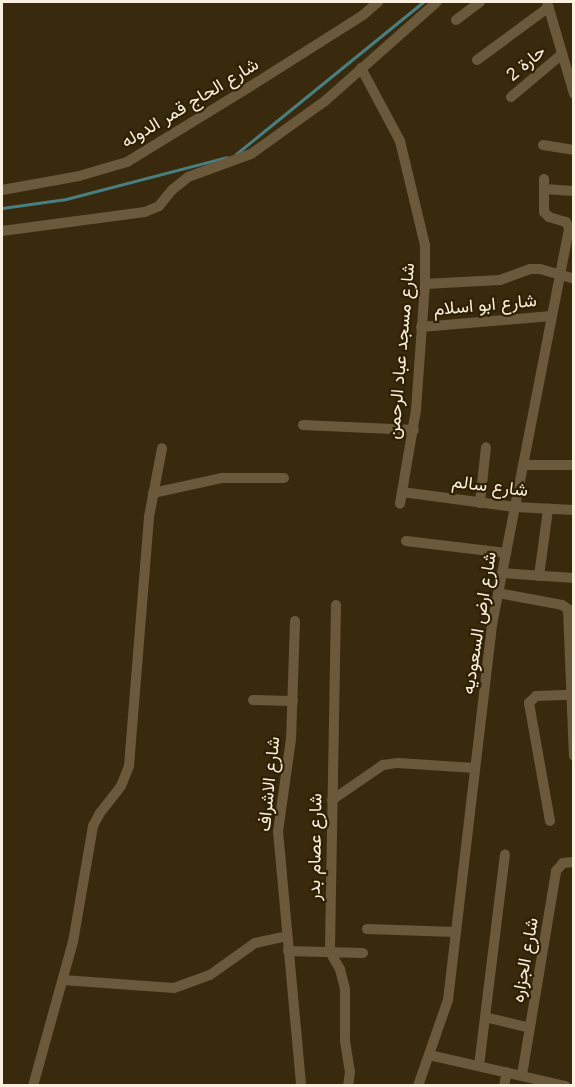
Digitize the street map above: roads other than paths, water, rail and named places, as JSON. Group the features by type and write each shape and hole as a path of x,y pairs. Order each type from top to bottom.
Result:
{"street":[{"name":"شارع الحاج قمر الدوله","path":"2,190 79,176 127,162 363,15 378,2"},
{"path":"2,231 145,212 159,206 172,190 188,177 251,154 325,101 437,2"},
{"path":"456,20 480,2"},
{"path":"477,60 548,4 573,94"},
{"name":"حارة 2","path":"511,97 562,54"},
{"name":"شارع مسجد عباد الرحمن","path":"361,68 391,120 407,162 425,245 425,284 414,430 400,504"},
{"path":"543,146 573,150"},
{"name":"شارع ارض السعوديه","path":"418,1086 448,1000 498,593 568,226 544,212 544,184 573,191"},
{"path":"425,284 500,280 530,269 560,274 573,279"},
{"name":"شارع ابو اسلام","path":"420,327 552,316"},
{"path":"303,425 414,430"},
{"path":"480,502 486,447"},
{"path":"33,1086 74,942 93,826 121,786 129,766 149,517 162,448"},
{"path":"523,465 573,465"},
{"path":"153,493 222,478 284,478"},
{"name":"شارع سالم","path":"402,492 515,507 573,510"},
{"path":"539,576 548,509"},
{"path":"406,541 506,553"},
{"path":"502,573 573,578"},
{"path":"498,593 567,607 572,675 573,756"},
{"name":"شارع عصام بدر","path":"336,605 330,952 340,969 345,989 345,1041 350,1072 348,1086"},
{"name":"شارع الاشراف","path":"295,621 289,758 278,831 300,1086"},
{"path":"550,821 529,703 536,696 571,695"},
{"path":"253,700 293,701"},
{"path":"332,800 383,765 398,763 475,768"},
{"path":"479,1066 506,855"},
{"name":"شارع الجزاره","path":"522,1076 556,870 562,863 573,862"},
{"path":"368,929 455,932"},
{"path":"63,980 174,988 210,975 255,943 287,936"},
{"path":"288,951 363,952"},
{"path":"485,1017 530,1028"},
{"path":"429,1055 566,1086"},
{"path":"504,1086 507,1072"}],"waterway":[{"path":"236,154 423,2"},
{"path":"2,208 66,199 227,157"}]}
